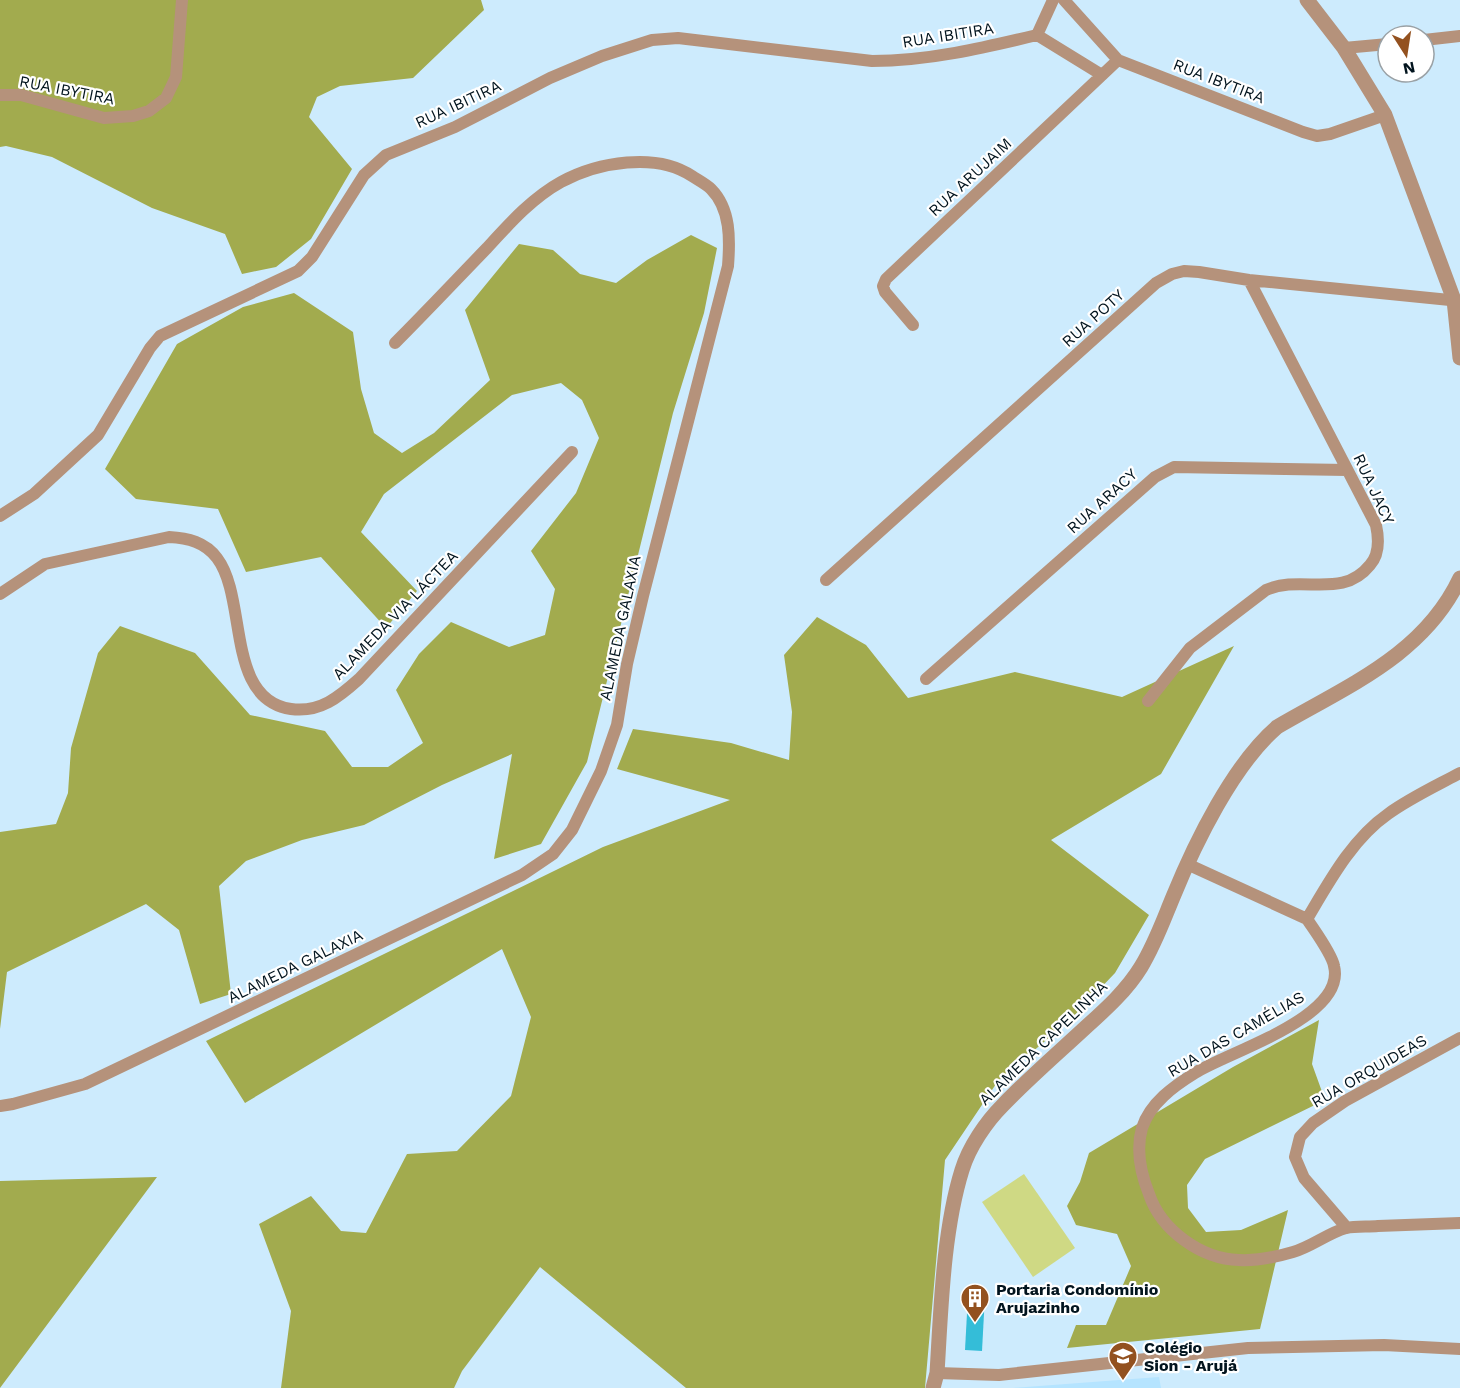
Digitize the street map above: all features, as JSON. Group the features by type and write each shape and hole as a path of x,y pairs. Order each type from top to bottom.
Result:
{"street":[{"name":"RUA IBYTIRA","path":"0,95 21,95 104,118 133,116 149,111 166,98 176,77 182,0"},
{"path":"1053,0 1037,35 1102,75"},
{"name":"RUA IBYTIRA","path":"1064,0 1118,60 1317,136 1330,134 1385,114"},
{"path":"1307,0 1344,48 1385,114 1457,300 1460,358"},
{"name":"RUA IBITIRA","path":"0,516 34,494 98,435 150,348 160,336 298,271 312,257 364,175 374,164 403,147 465,123 550,78 630,46 652,40 678,38 872,61 902,61 1037,35"},
{"path":"1436,39 1460,36"},
{"path":"1344,48 1376,45"},
{"name":"RUA ARUJAIM","path":"913,325 885,292 883,286 886,279 1118,60"},
{"name":"ALAMEDA GALAXIA","path":"0,1106 85,1084 522,875 553,854 572,830 583,810 601,771 617,725 627,664 643,596 728,266 730,240 724,210 711,189 683,170 660,164 627,162 591,170 561,182 527,206 395,343"},
{"name":"RUA POTY","path":"826,580 1156,283 1172,274 1184,271 1457,300"},
{"name":"RUA JACY","path":"1148,701 1191,648 1266,590 1278,585 1294,583 1331,585 1349,582 1363,574 1375,560 1379,540 1376,525 1249,279"},
{"name":"ALAMEDA VIA LÁCTEA","path":"0,594 45,564 169,537 187,538 204,545 217,557 226,573 252,683 265,699 282,707 301,710 321,706 340,697 359,679 572,452"},
{"name":"RUA ARACY","path":"926,679 1155,477 1174,467 1347,470"},
{"name":"ALAMEDA CAPELINHA","path":"933,1388 937,1373 949,1228 962,1168 984,1129 1001,1106 1105,1010 1140,969 1156,940 1187,864 1225,795 1248,757 1262,740 1277,727 1395,658 1435,618 1460,578"},
{"path":"1187,864 1307,919 1329,881 1361,837 1388,813 1460,773"},
{"name":"RUA DAS CAMÉLIAS","path":"1307,919 1334,964 1335,977 1332,988 1318,1006 1293,1024 1197,1072 1164,1095 1150,1113 1143,1128 1139,1146 1143,1177 1153,1207 1166,1226 1193,1246 1220,1258 1238,1260 1255,1260 1295,1252 1347,1228 1460,1223"},
{"name":"RUA ORQUIDEAS","path":"1347,1228 1304,1178 1295,1157 1300,1137 1313,1123 1345,1101 1460,1038"},
{"path":"937,1373 999,1375 1248,1348 1384,1345 1460,1349"}],"shaded area":[{"name":"Colégio Sion - Arujá","path":"1159,1377 1161,1388 1013,1388"}],"green space":[{"path":"0,0 481,0 484,10 413,78 340,86 317,97 309,117 352,169 311,239 276,267 242,274 225,234 152,208 52,157 6,146 0,147"},
{"path":"691,235 717,248 704,313 673,413 587,762 541,844 494,859 512,754 442,785 364,825 302,840 246,861 219,886 231,994 200,1004 179,930 146,904 7,972 0,1029 0,832 56,824 68,793 71,748 98,653 120,626 195,653 250,715 325,731 352,767 388,767 423,743 396,690 419,654 451,622 509,647 545,635 555,589 531,551 576,493 599,438 582,400 561,383 512,395 384,494 361,532 417,591 386,628 321,557 246,572 218,509 136,499 105,469 177,344 243,307 294,293 353,332 361,389 374,433 402,453 434,433 490,380 465,310 519,244 553,250 580,274 616,283 647,260"},
{"path":"817,617 866,645 908,698 1015,672 1122,697 1234,646 1161,774 1051,840 1149,915 1115,973 1071,1019 998,1081 945,1160 925,1388 686,1388 540,1267 462,1371 454,1388 281,1388 291,1311 259,1224 311,1196 341,1231 366,1233 407,1154 457,1151 511,1096 531,1017 502,949 245,1103 206,1041 603,847 730,800 617,769 633,729 731,743 789,760 792,712 784,655"},
{"path":"1319,1020 1312,1064 1325,1100 1205,1159 1187,1185 1188,1208 1206,1232 1241,1230 1288,1210 1260,1329 1067,1348 1076,1325 1106,1325 1131,1266 1117,1234 1076,1225 1067,1206 1080,1182 1089,1153 1233,1067"},
{"path":"1024,1174 1075,1248 1033,1277 982,1202"},
{"path":"157,1177 0,1388 0,1181"}],"building":[{"name":"Portaria Condomínio Arujazinho","path":"968,1295 985,1295 982,1351 965,1350"}],"place":[{"name":"Portaria Condomínio Arujazinho","path":"975,1324"},
{"name":"Colégio Sion - Arujá","path":"1123,1382"}]}
